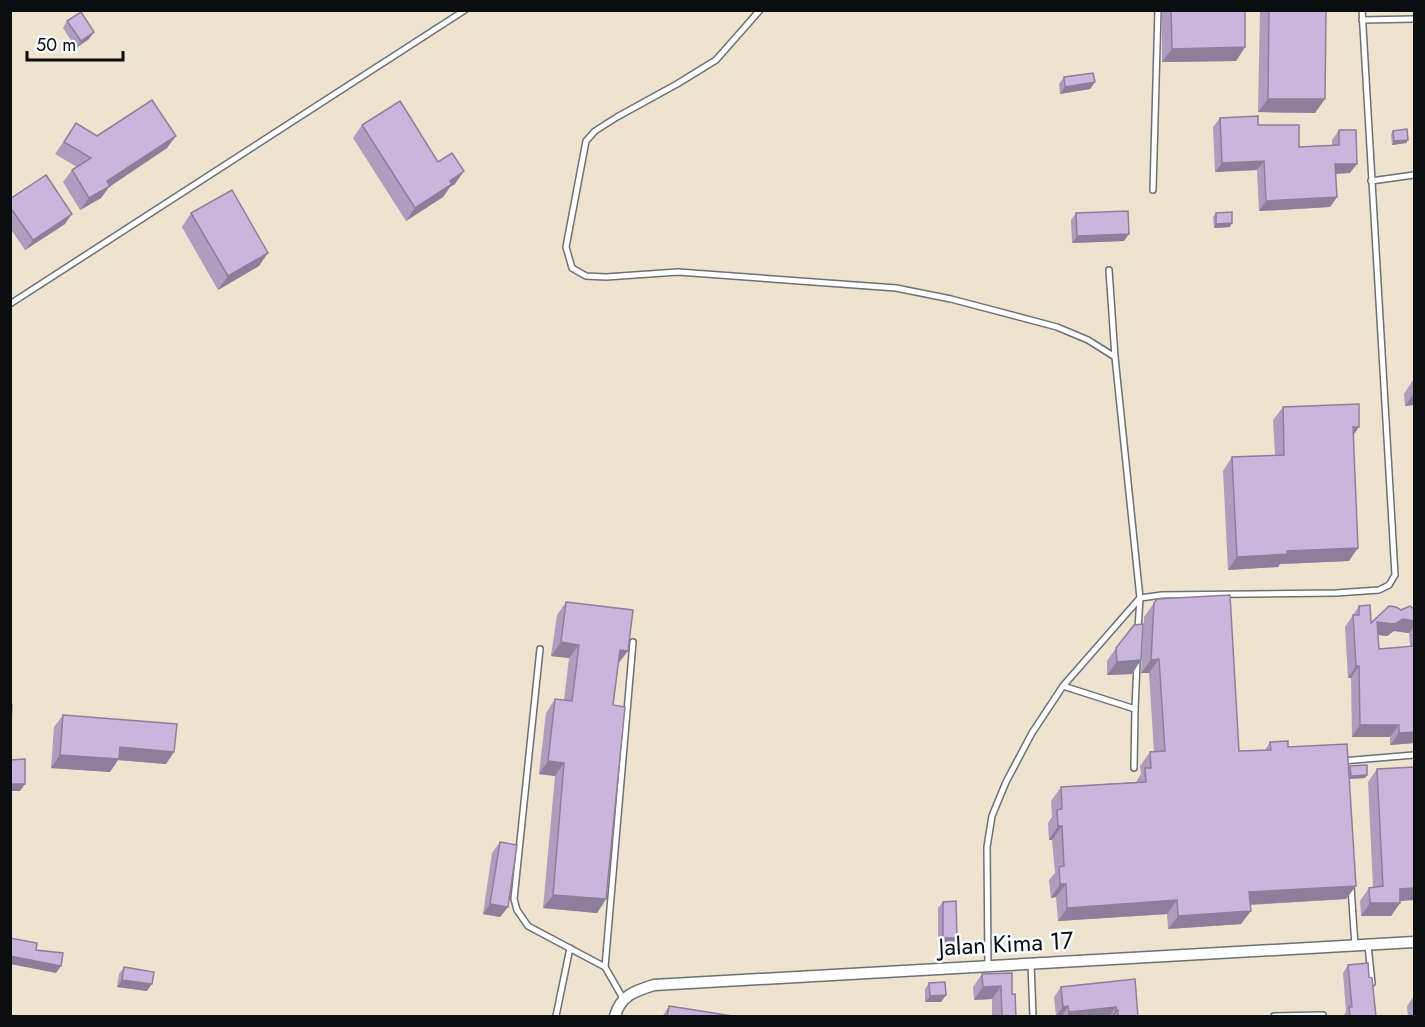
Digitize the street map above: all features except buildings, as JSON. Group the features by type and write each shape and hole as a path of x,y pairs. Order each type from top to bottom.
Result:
{"street":[{"name":"Jalan Kima 17","path":"624,1000 633,991 654,985 1414,942"},
{"path":"615,1017 624,1000"}],"lane":[{"path":"10,304 465,10"},
{"path":"760,10 716,60 617,117 585,141 566,247 572,268 586,276 606,277 678,272 896,288 951,299 1057,327 1088,340 1115,357"},
{"path":"1152,190 1158,10"},
{"path":"988,966 987,847 992,816 1006,782 1032,733 1063,686 1140,598 1162,595 1379,590 1393,580 1395,574 1362,10"},
{"path":"1407,10 1407,19"},
{"path":"1362,20 1414,19"},
{"path":"1371,181 1414,175"},
{"path":"1109,270 1115,357 1140,598 1138,632"},
{"path":"605,967 633,642"},
{"path":"540,649 514,899 516,910 528,926 605,967 624,1000"},
{"path":"1134,768 1137,654"},
{"path":"1063,686 1135,709"},
{"path":"1343,772 1342,760 1414,754"},
{"path":"1350,875 1355,946"},
{"path":"1368,946 1372,993"},
{"path":"556,1017 570,948"},
{"path":"1031,964 1033,1017"},
{"path":"1274,1017 1323,1015"}],"shaded area":[{"path":"10,11 1414,11 1414,1016 11,1016"}]}
